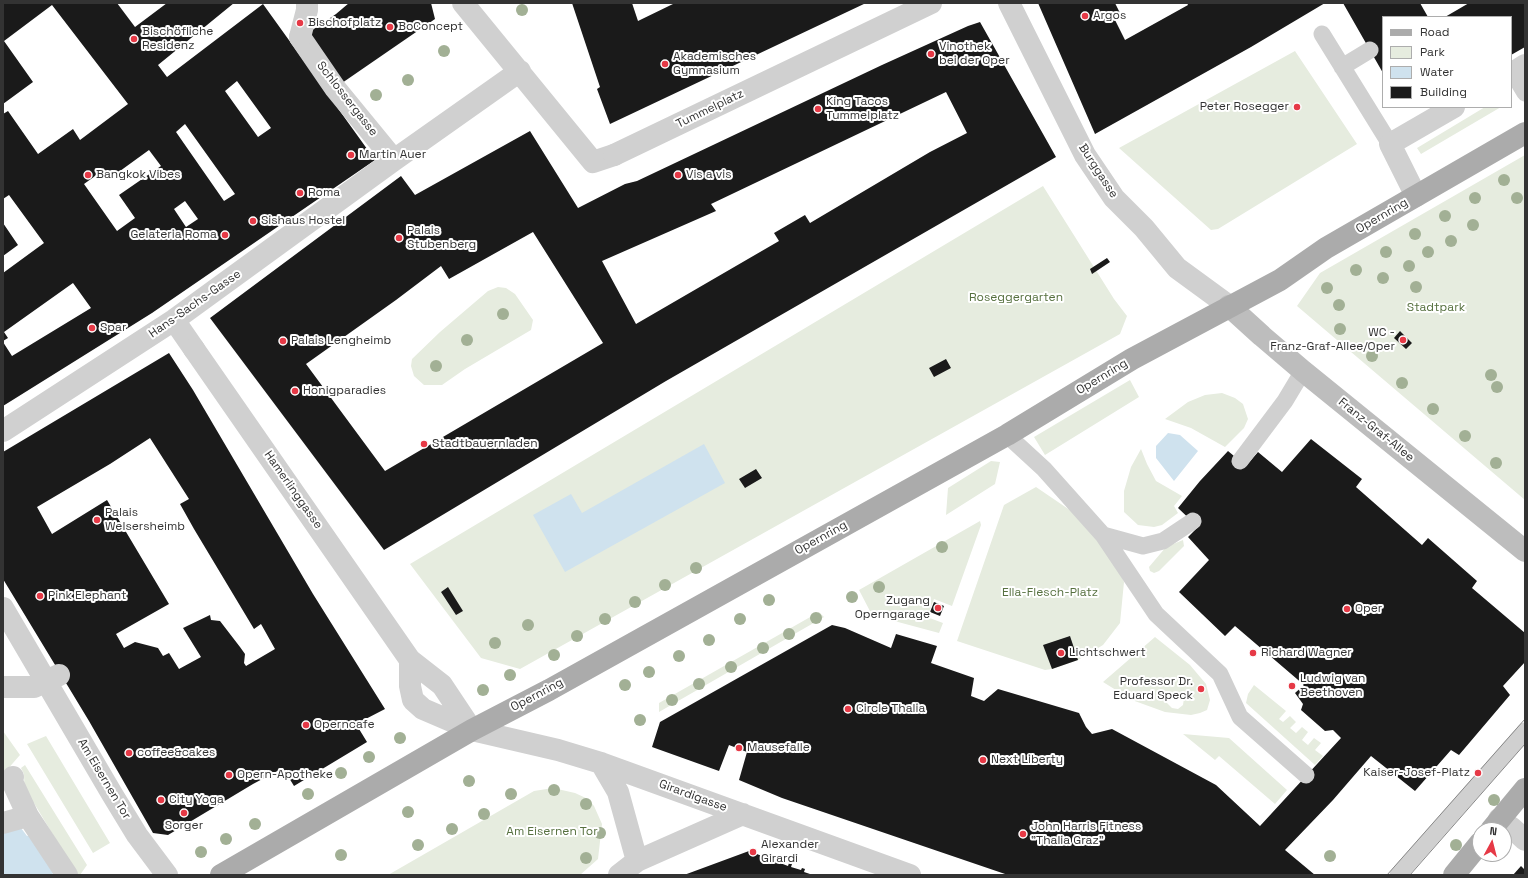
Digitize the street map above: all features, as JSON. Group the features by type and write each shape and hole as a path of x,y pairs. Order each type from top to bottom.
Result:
{"main road":[{"name":"Opernring","path":"221,875 472,730 549,690 1007,435 1132,359 1280,280 1326,248 1525,133"},
{"name":"Franz-Graf-Allee","path":"1229,306 1303,371 1525,551"},
{"path":"1498,822 1525,789"},
{"path":"1454,875 1472,853"}],"street":[{"name":"Schlossergasse","path":"307,3 307,10 300,37 388,165"},
{"name":"Tummelplatz","path":"463,3 593,162 614,155 931,3"},
{"name":"Burggasse","path":"1008,3 1085,154 1114,198 1144,228 1177,268 1229,306"},
{"path":"388,165 520,71"},
{"path":"1390,144 1452,108"},
{"name":"Opernring","path":"1390,144 1416,196"},
{"name":"Hans-Sachs-Gasse","path":"3,431 174,320 388,165"},
{"name":"Hamerlinggasse","path":"174,320 410,660 442,685 472,730"},
{"name":"Am Eisernen Tor","path":"3,608 53,678 138,835 167,875"},
{"path":"410,660 410,686 413,700 423,709 472,730"},
{"path":"3,687 34,687 53,678"},
{"name":"Girardigasse","path":"472,730 558,750 601,763 910,875"},
{"path":"601,763 618,792 637,861"},
{"path":"9,778 28,816 67,875"},
{"path":"619,875 637,861 743,814"},
{"path":"3,823 28,816"},
{"path":"1512,828 1525,840"}],"lane":[{"name":"Opernring","path":"1322,34 1390,144"},
{"path":"1342,67 1370,50"},
{"path":"1516,71 1525,94"},
{"path":"1240,461 1285,401 1303,371"},
{"path":"1007,435 1044,469 1103,535 1156,614 1220,674 1240,717 1306,775"},
{"path":"1103,535 1143,546 1163,541 1193,521"},
{"path":"1398,875 1525,731"}],"green space":[{"path":"1295,51 1357,144 1218,229 1211,230 1119,148"},
{"path":"1483,108 1499,108 1421,154 1417,148"},
{"name":"Stadtpark","path":"1525,155 1525,500 1297,306 1320,273"},
{"name":"Roseggergarten","path":"1043,186 1114,299 1127,316 1120,334 520,669 481,658 410,564"},
{"path":"498,287 506,288 515,294 533,320 531,330 465,369 442,385 424,385 414,376 411,366 412,359 440,332 488,291"},
{"path":"1130,380 1139,397 1045,455 1034,437"},
{"path":"1222,393 1235,398 1243,404 1248,419 1244,428 1225,447 1191,428 1165,419 1188,402 1205,395"},
{"path":"1141,449 1156,481 1182,496 1174,506 1178,513 1162,525 1154,527 1138,525 1124,512 1124,491 1131,467"},
{"path":"991,461 1000,462 995,484 946,515 948,488"},
{"name":"Ella-Flesch-Platz","path":"1036,487 1083,519 1111,554 1124,582 1120,623 1103,645 1078,660 1045,670 957,641 1004,505"},
{"path":"980,521 981,525 952,606 934,599 927,617 943,623 939,633 872,615 859,590"},
{"path":"1183,540 1184,546 1159,571 1154,573 1150,571 1149,567 1166,547"},
{"path":"819,612 824,617 659,712 659,703"},
{"path":"1155,637 1190,665 1206,684 1210,700 1207,710 1200,713 1191,715 1165,712 1132,700 1103,682","holes":["1174,692 1180,693 1184,698 1183,705 1178,709 1172,708 1167,703 1168,696"]},
{"path":"1254,685 1286,711 1279,719 1283,722 1290,716 1296,722 1290,728 1296,733 1302,727 1308,732 1302,740 1308,745 1314,738 1321,743 1315,750 1323,756 1315,765 1246,703 1248,694"},
{"path":"3,731 20,755 6,771 3,771"},
{"path":"1183,734 1229,738 1287,790 1275,804 1219,756 1215,760"},
{"path":"46,736 110,843 93,853 27,744"},
{"path":"25,765 87,865 80,875 77,875 34,803 25,804 24,774 21,768"},
{"name":"Am Eisernen Tor","path":"553,788 575,793 588,799 594,806 602,824 598,859 580,875 388,875 534,791"}],"water":[{"path":"1168,433 1180,435 1198,451 1174,481 1156,458 1156,446"},
{"path":"704,444 725,483 565,572 533,515 571,494 582,513"},
{"path":"21,828 27,836 34,834 57,870 51,875 3,875 3,833"}],"building":[{"path":"3,3 117,3 135,27 167,3 234,3 158,65 167,77 263,4 375,160 152,313 3,406 3,342 12,356 91,308 73,283 4,332 8,338 3,341 3,273 44,243 9,195 3,199 3,114 8,111 38,154 73,129 80,140 128,104 52,5 4,41 33,82 3,104","holes":["237,81 271,128 258,137 225,91","185,124 235,194 224,201 176,132","149,150 161,166 119,195 135,218 117,231 84,184 102,171 109,179","185,201 198,219 186,227 174,209"]},
{"path":"349,3 431,3 435,19 342,83 308,33 336,14"},
{"name":"Akademisches Gymnasium","path":"572,3 632,3 638,21 675,3 866,3 610,124 597,89 600,87"},
{"path":"1038,3 1115,3 1122,17 1115,20 1125,40 1188,5 1187,3 1325,3 1251,47 1095,134"},
{"path":"1343,3 1420,3 1427,16 1382,16 1382,71"},
{"path":"1469,3 1525,3 1525,47 1512,54 1512,16 1447,16"},
{"path":"980,22 1056,157 666,381 384,550 210,318 401,176 415,195 530,131 578,208 625,184 637,181 968,26","holes":["946,92 967,133 930,152 810,223 805,215 774,233 779,241 636,324 602,261 716,211 711,204","533,232 603,343 385,471 306,364 441,266 449,279"]},
{"path":"3,223 18,245 3,256"},
{"path":"1107,258 1110,262 1092,274 1090,269"},
{"name":"WC - Franz-Graf-Allee/Oper","path":"1400,331 1412,343 1406,349 1394,338"},
{"path":"169,353 193,390 313,594 385,709 356,724 367,742 294,786 283,768 253,784 168,835 153,833 89,721 3,579 3,452","holes":["150,438 189,499 180,504 194,529 254,629 261,624 275,649 246,666 244,663 245,654 220,621 211,620 210,615 183,628 201,657 179,669 169,653 163,656 158,648 135,642 124,648 116,634 169,604 107,500 52,534 37,507 110,464"]},
{"path":"946,359 951,368 934,377 929,368"},
{"path":"1311,439 1362,479 1356,487 1422,545 1428,538 1477,581 1472,588 1525,633 1525,662 1503,686 1510,695 1459,755 1451,750 1415,791 1371,756 1333,800 1285,850 1315,875 1008,875 782,798 739,780 747,752 729,745 719,771 652,747 660,722 832,625 845,628 891,648 896,634 937,646 931,663 974,678 971,696 984,701 998,689 1079,713 1086,727 1092,734 1112,729 1216,785 1260,826 1341,738 1333,730 1325,731 1301,710 1303,704 1295,693 1304,685 1235,626 1225,636 1179,592 1209,560 1188,537 1198,527 1178,508 1200,481 1228,451 1246,466 1258,452 1282,472"},
{"path":"756,469 762,478 745,488 739,479"},
{"path":"448,587 463,611 456,615 441,592"},
{"name":"Zugang Operngarage","path":"934,602 944,606 940,616 930,612"},
{"path":"1070,636 1078,660 1052,669 1043,645"},
{"path":"749,851 788,866 789,863 792,864 791,867 801,870 802,868 805,869 804,872 813,875 684,875"},
{"path":"1521,866 1525,870 1525,875 1513,875"}],"tram line":[{"path":"1387,875 1525,719"},
{"path":"1410,875 1525,744"}],"place":[{"name":"Argos","path":"1085,16"},
{"name":"Bischofplatz","path":"300,23"},
{"name":"BoConcept","path":"390,27"},
{"name":"Bischöfliche Residenz","path":"134,39"},
{"name":"Vinothek bei der Oper","path":"931,54"},
{"name":"Akademisches Gymnasium","path":"665,64"},
{"name":"Peter Rosegger","path":"1297,107"},
{"name":"King Tacos Tummelplatz","path":"818,109"},
{"name":"Martin Auer","path":"351,155"},
{"name":"Bangkok Vibes","path":"88,175"},
{"name":"Vis a vis","path":"678,175"},
{"name":"Roma","path":"300,193"},
{"name":"Sishaus Hostel","path":"253,221"},
{"name":"Gelateria Roma","path":"225,235"},
{"name":"Palais Stubenberg","path":"399,238"},
{"name":"Spar","path":"92,328"},
{"name":"WC - Franz-Graf-Allee/Oper","path":"1403,340"},
{"name":"Palais Lengheimb","path":"283,341"},
{"name":"Honigparadies","path":"295,391"},
{"name":"Stadtbauernladen","path":"424,444"},
{"name":"Palais Welsersheimb","path":"97,520"},
{"name":"Pink Elephant","path":"40,596"},
{"name":"Zugang Operngarage","path":"938,608"},
{"name":"Oper","path":"1347,609"},
{"name":"Lichtschwert","path":"1061,653"},
{"name":"Richard Wagner","path":"1253,653"},
{"name":"Ludwig van Beethoven","path":"1292,686"},
{"name":"Professor Dr. Eduard Speck","path":"1201,689"},
{"name":"Circle Thalia","path":"848,709"},
{"name":"Operncafe","path":"306,725"},
{"name":"Mausefalle","path":"739,748"},
{"name":"coffee&cakes","path":"129,753"},
{"name":"Next Liberty","path":"983,760"},
{"name":"Kaiser-Josef-Platz","path":"1478,773"},
{"name":"Opern-Apotheke","path":"229,775"},
{"name":"City Yoga","path":"161,800"},
{"name":"Sorger","path":"184,813"},
{"name":"John Harris Fitness \"Thalia Graz\"","path":"1023,834"},
{"name":"Alexander Girardi","path":"753,852"}]}
